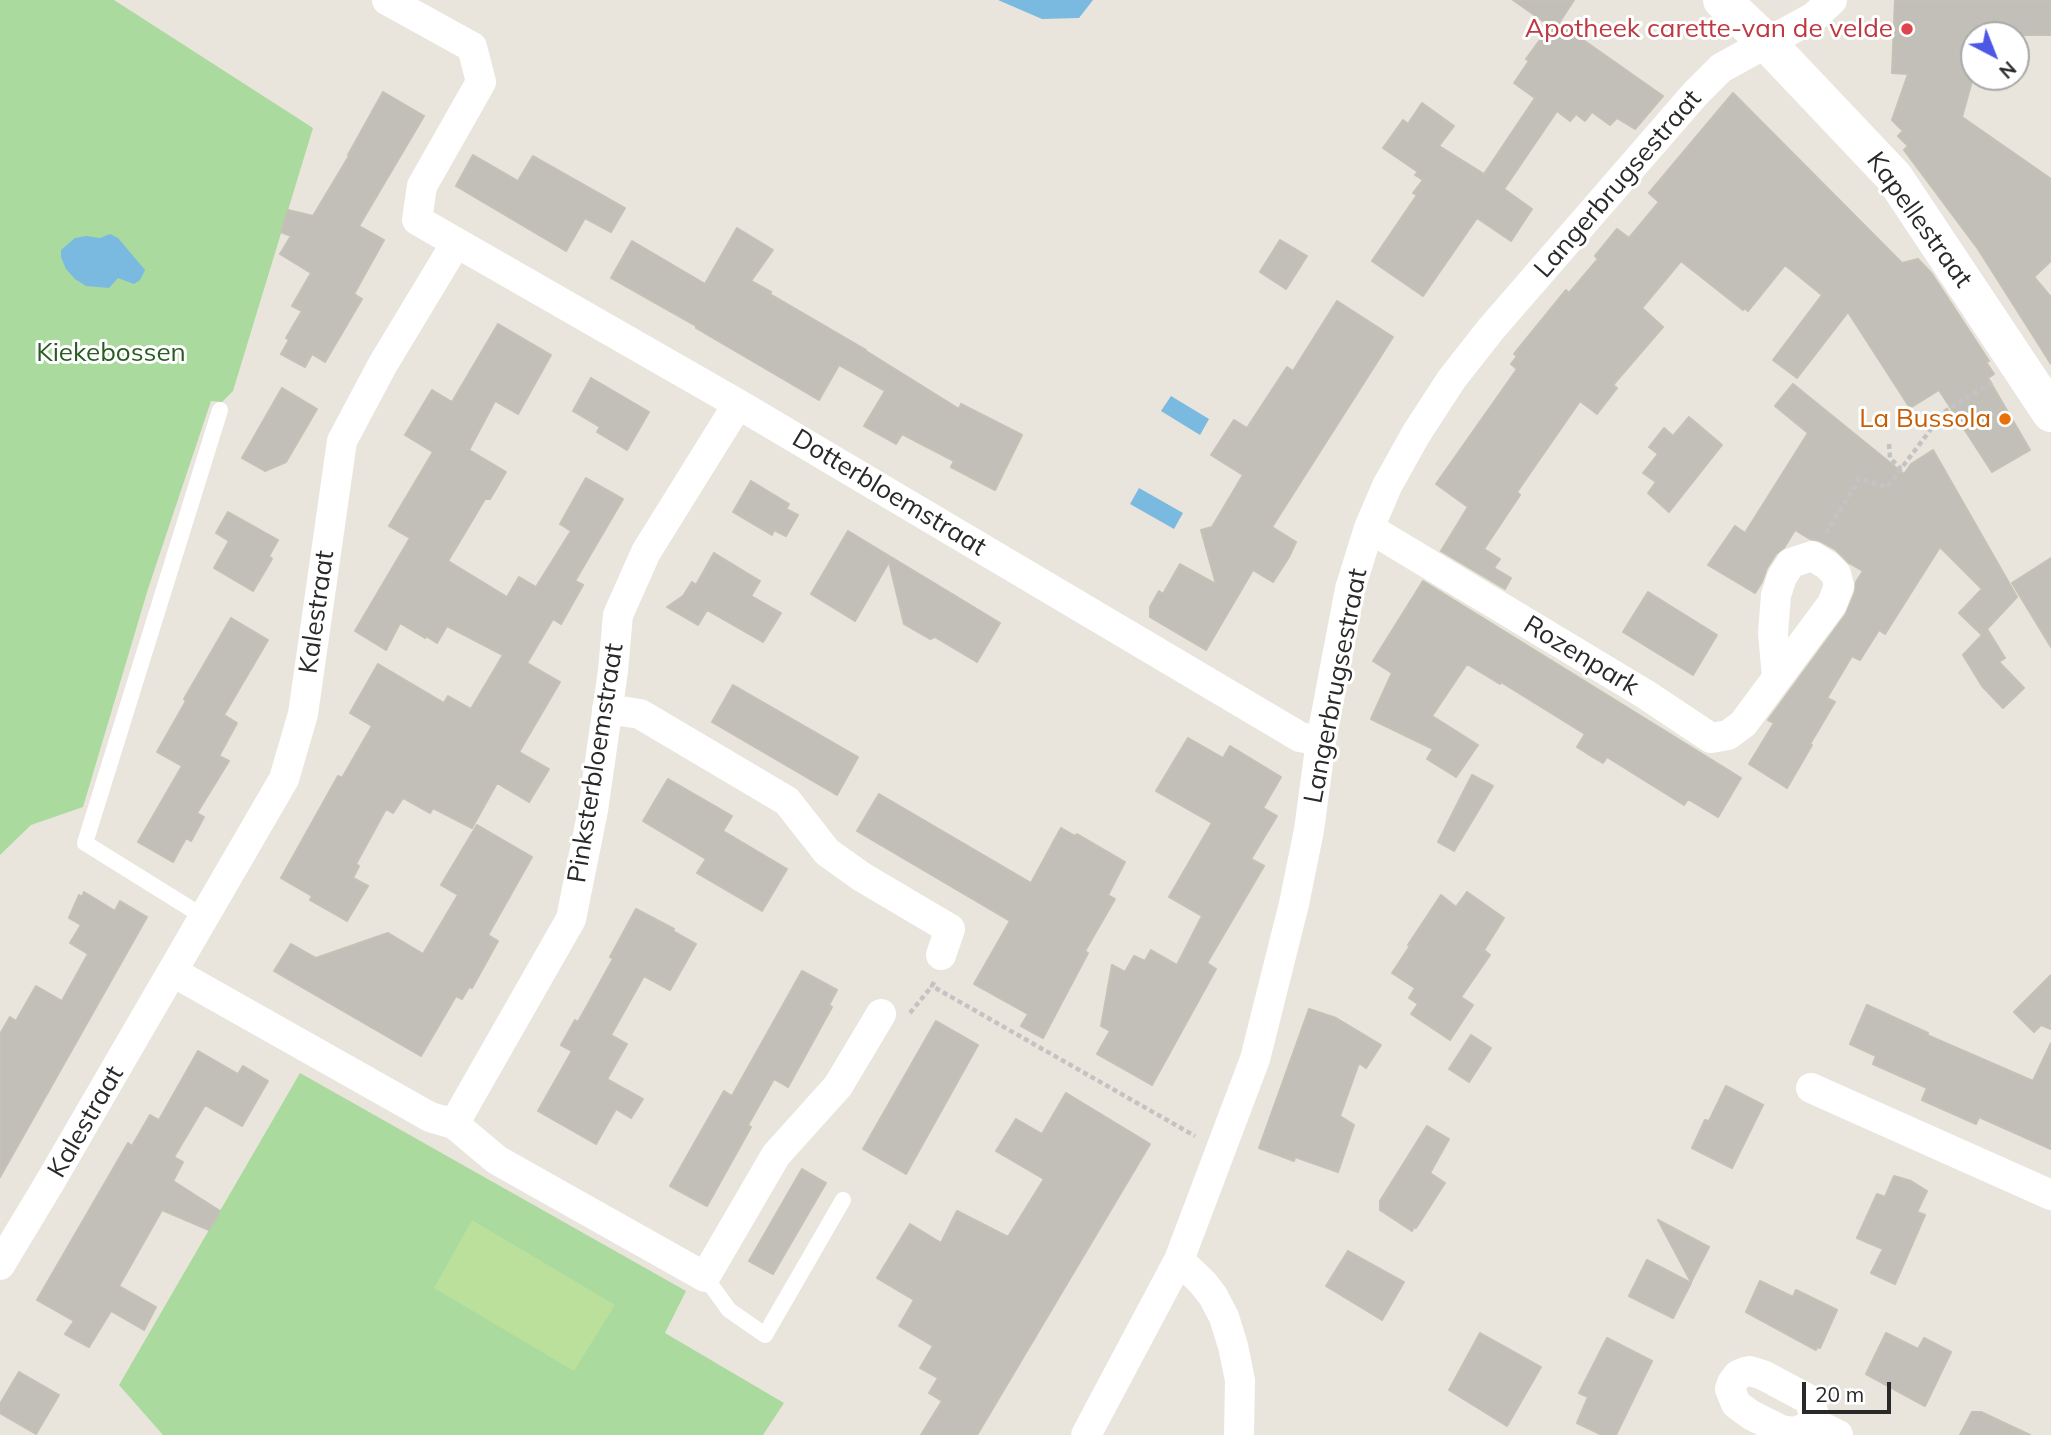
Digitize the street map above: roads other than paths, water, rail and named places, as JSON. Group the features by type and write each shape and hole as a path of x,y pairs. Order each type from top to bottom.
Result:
{"street":[{"path":"387,0 472,47 481,82 422,186 417,220 456,243"},
{"name":"Kapellestraat","path":"1722,0 1767,43 1894,177 2051,413"},
{"name":"Langerbrugsestraat","path":"1086,1435 1179,1260 1255,1059 1302,867 1321,741 1350,589 1369,528 1387,486 1451,380 1695,94 1721,68 1814,17 1832,0"},
{"name":"Dotterbloemstraat","path":"456,243 738,404 1300,737 1321,741"},
{"name":"Kalestraat","path":"0,1265 284,779 303,714 342,441 383,365 456,243"},
{"name":"Pinksterbloemstraat","path":"454,1124 570,919 593,810 613,671 618,615 646,552 738,404"},
{"name":"Rozenpark","path":"1369,528 1645,694 1711,737 1728,736 1743,724 1832,604 1839,586 1836,574 1812,556 1791,563 1782,577 1776,595 1773,633 1777,677"},
{"path":"607,709 640,715 787,801 827,852 862,877 950,929 941,955"},
{"path":"173,972 430,1116 454,1124 497,1160 705,1277 776,1155 838,1086 881,1014"},
{"path":"1811,1087 2051,1195"},
{"path":"1179,1260 1208,1290 1224,1317 1240,1380 1239,1435"}],"lane":[{"path":"204,917 85,843 220,410"},
{"path":"705,1277 729,1310 765,1335 843,1200"}],"water":[{"path":"998,0 1093,0 1079,18 1042,19"},
{"path":"110,234 118,238 145,270 140,280 134,284 118,278 109,288 86,286 66,269 61,250 75,238 100,238"},
{"path":"1171,396 1209,419 1200,435 1161,411"},
{"path":"1139,488 1183,513 1174,529 1130,504"}],"place":[{"name":"Apotheek carette-van de velde","path":"1907,29"},
{"name":"La Bussola","path":"2005,419"}],"park label":[{"name":"Kiekebossen","path":"111,353"}]}
